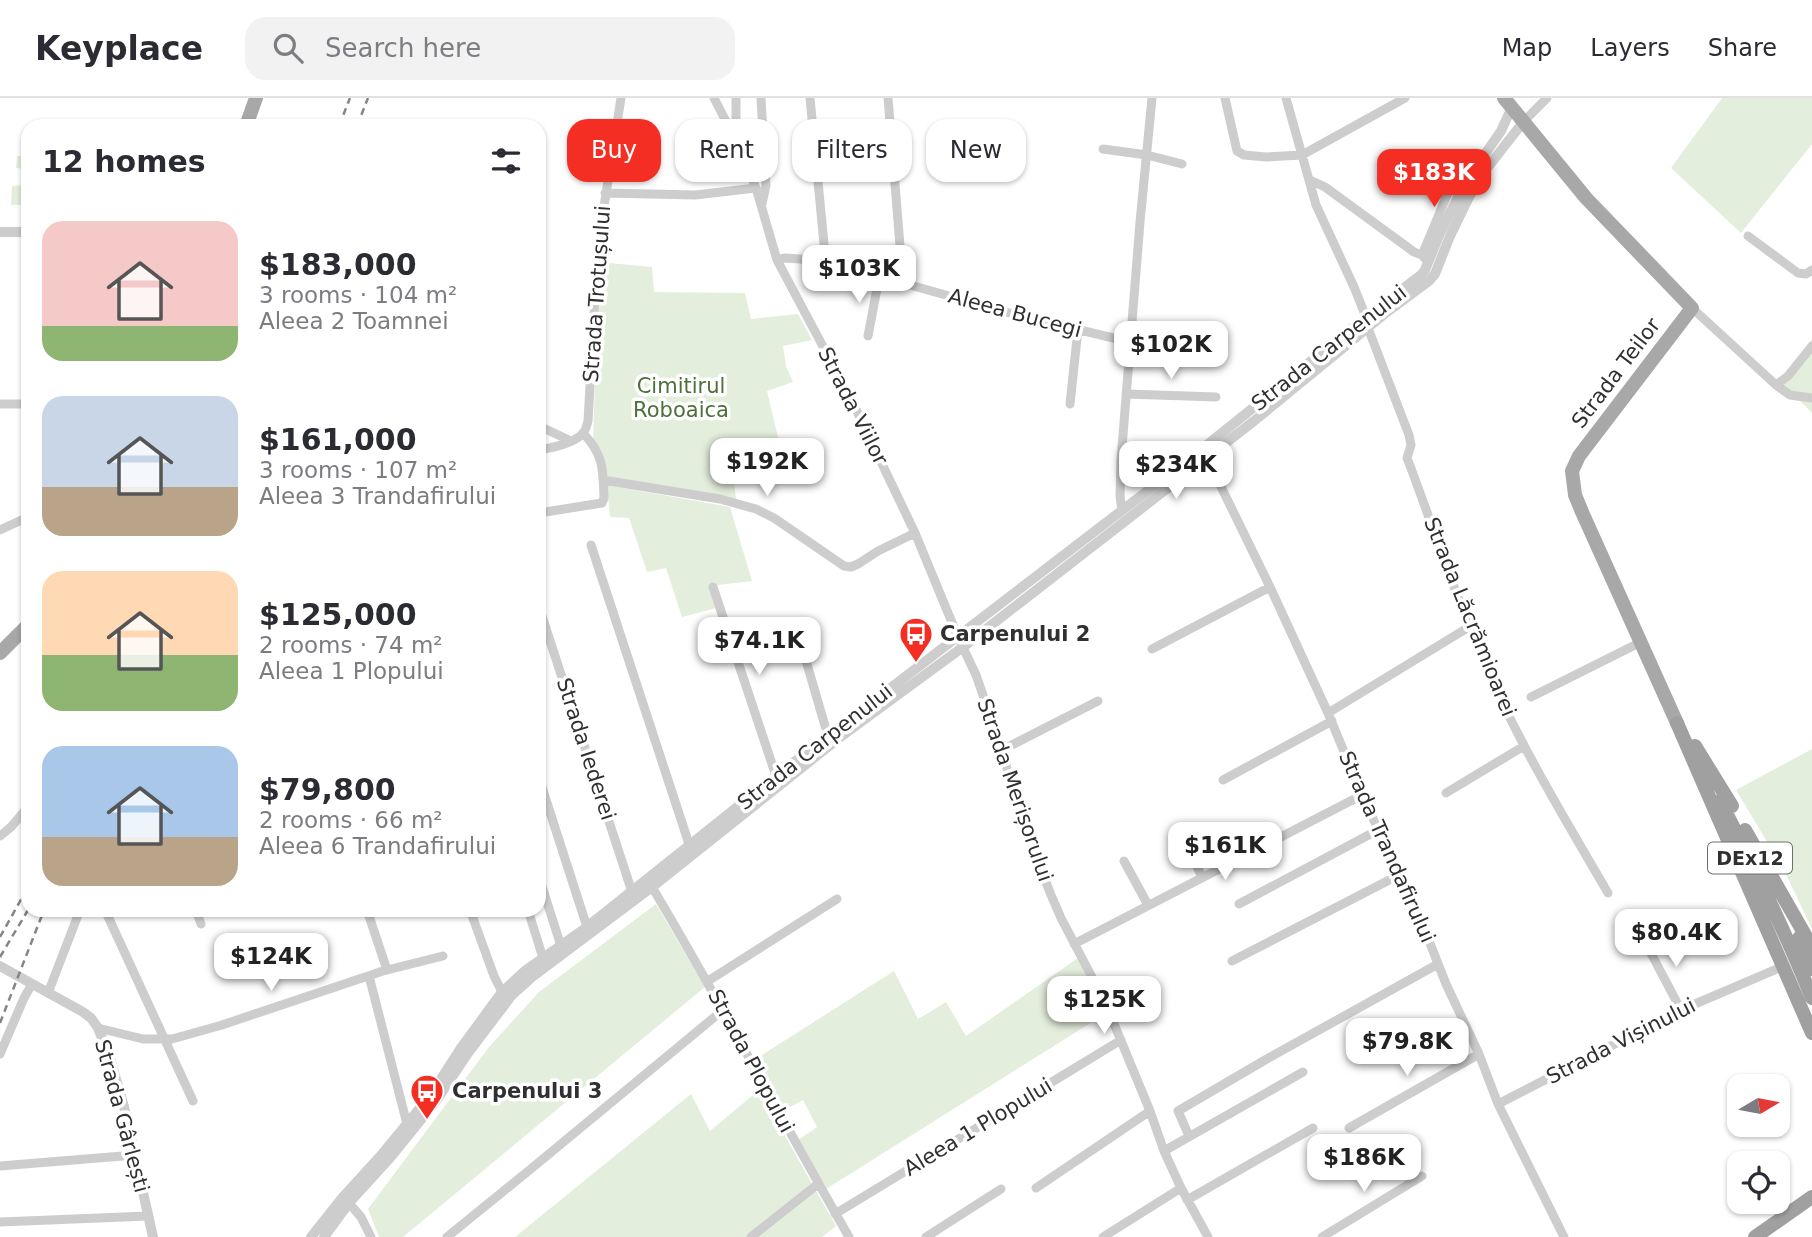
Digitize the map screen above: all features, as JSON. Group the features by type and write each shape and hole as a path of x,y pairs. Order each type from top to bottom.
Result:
{"highway":[{"name":"DEx12","path":"1677,723 1735,812 1812,969"},
{"name":"DEx12","path":"1677,723 1748,854 1789,941 1812,998"},
{"path":"1677,723 1812,1033"},
{"path":"1735,812 1812,947"},
{"path":"1756,1237 1812,1197"},
{"path":"1756,1237 1809,1209"}],"main road":[{"path":"249,119 257,98"},
{"path":"1511,101 1586,198 1692,308"},
{"name":"Strada Teilor","path":"1677,723 1582,512 1575,495 1572,471 1579,456 1692,308"},
{"path":"0,653 21,632"}],"street":[{"name":"Strada Trotușului","path":"583,433 588,421 597,245 621,98"},
{"name":"Strada Viilor","path":"714,98 725,119"},
{"path":"736,98 736,119"},
{"path":"761,98 766,185 762,204"},
{"path":"810,98 826,265"},
{"path":"888,98 903,283"},
{"path":"1122,510 1121,460 1152,98"},
{"path":"1225,98 1239,154 1266,157 1302,155 1405,98"},
{"name":"Strada Lăcrămioarei","path":"1286,98 1316,205 1354,287 1409,435 1411,445 1407,458 1469,627 1524,746 1608,893"},
{"path":"1524,121 1547,98"},
{"name":"Strada Carpenului","path":"312,1237 430,1096 502,992 526,970 587,927 689,844 933,655 961,642 1207,458 1417,279 1425,270 1425,258 1463,187 1501,131 1511,101"},
{"name":"Strada Carpenului","path":"324,1237 349,1203 436,1101 512,995 961,642 1122,510 1367,322 1387,312 1423,286 1435,274 1450,236 1479,180 1524,121"},
{"path":"1102,149 1147,155 1182,164"},
{"path":"1310,180 1325,187 1425,258 1455,176"},
{"name":"Strada Viilor","path":"753,182 777,260 853,403 915,533 961,642"},
{"path":"605,193 695,195 756,188"},
{"path":"0,232 21,232"},
{"path":"1748,236 1798,273 1806,274 1812,270"},
{"name":"Aleea Bucegi","path":"777,260 801,259 1130,342"},
{"path":"869,336 879,278"},
{"path":"1692,308 1776,386 1790,395 1812,398"},
{"path":"1070,404 1078,329"},
{"path":"1776,386 1788,376 1812,346"},
{"path":"1126,394 1216,397"},
{"path":"0,404 21,404"},
{"path":"546,429 571,441"},
{"path":"546,449 571,441 583,433 600,456 604,498 603,503 546,512"},
{"name":"Strada Trandafirului","path":"1207,458 1330,717 1362,795 1479,1054 1498,1104 1564,1237"},
{"path":"603,480 738,502 774,518 844,566 858,564 915,533"},
{"path":"0,530 21,520"},
{"path":"591,545 689,844"},
{"path":"713,587 776,776"},
{"path":"1152,649 1270,587"},
{"path":"1223,780 1330,717 1469,627"},
{"name":"Strada Iederei","path":"546,628 632,892"},
{"path":"798,633 830,735"},
{"name":"Strada Merișorului","path":"961,642 976,675 1002,750 1018,810 1051,895 1105,1002 1164,1151 1208,1237"},
{"path":"1531,696 1641,642"},
{"path":"1002,750 1098,701"},
{"path":"1446,793 1524,746"},
{"path":"1074,944 1362,795"},
{"path":"546,800 587,927"},
{"path":"0,836 21,815"},
{"path":"1239,904 1378,830"},
{"path":"1181,834 1202,877"},
{"path":"1124,861 1148,905"},
{"path":"1232,961 1399,875"},
{"name":"Strada Plopului","path":"652,887 708,981 849,1237"},
{"path":"546,899 561,946"},
{"path":"708,981 837,899"},
{"path":"48,993 77,917"},
{"path":"108,917 193,1101"},
{"path":"198,917 201,924"},
{"path":"369,917 387,970"},
{"path":"473,917 502,992"},
{"path":"530,917 544,958"},
{"path":"1645,942 1681,1010"},
{"path":"98,1028 143,1039 164,1040 222,1025 387,970 443,956"},
{"path":"1189,1136 1178,1111 1438,964"},
{"name":"Strada Gârlești","path":"0,966 83,1012 98,1028 124,1107 153,1237"},
{"name":"Strada Vișinului","path":"1498,1104 1681,1010 1784,966"},
{"path":"369,976 407,1124"},
{"path":"0,1054 32,984"},
{"path":"447,1237 723,1010"},
{"name":"Aleea 1 Plopului","path":"835,1214 1121,1040"},
{"path":"1349,1128 1479,1054"},
{"path":"1164,1151 1303,1072"},
{"path":"1036,1188 1150,1111"},
{"path":"1187,1200 1313,1128"},
{"path":"0,1166 135,1155"},
{"path":"1322,1237 1423,1175"},
{"path":"751,1237 818,1184"},
{"path":"1103,1237 1181,1188"},
{"path":"926,1237 1001,1189"},
{"path":"349,1203 361,1217 371,1237"},
{"path":"0,1222 148,1216"}],"green space":[{"path":"1722,98 1812,98 1812,144 1741,233 1671,168"},
{"path":"17,156 21,156 21,168 16,168"},
{"path":"21,185 21,205 11,205 12,186"},
{"name":"Cimitirul Roboaica","path":"599,262 652,267 654,292 745,293 751,319 798,314 812,340 783,346 786,366 793,382 767,391 786,471 768,472 767,464 736,466 736,499 607,476 593,440"},
{"path":"1812,339 1812,413 1782,383"},
{"path":"607,485 730,507 752,581 710,586 716,608 682,617 666,568 647,572 629,518 610,517"},
{"path":"1812,749 1812,929 1784,870 1736,790"},
{"path":"656,904 705,987 403,1237 379,1237 368,1209 489,1047 539,992"},
{"path":"1078,958 1105,1014 826,1189 798,1140 817,1127 803,1100 781,1112 754,1060 894,971 918,1019 946,1002 966,1036"},
{"path":"759,1090 836,1226 822,1237 515,1237 691,1094 710,1131"}],"railway":[{"path":"342,119 350,98"},
{"path":"360,119 368,98"},
{"path":"0,937 21,900"},
{"path":"0,957 24,917"},
{"path":"0,1023 41,917"}],"place":[{"name":"Carpenului 2","path":"916,664"},
{"name":"Carpenului 3","path":"427,1121"}]}
